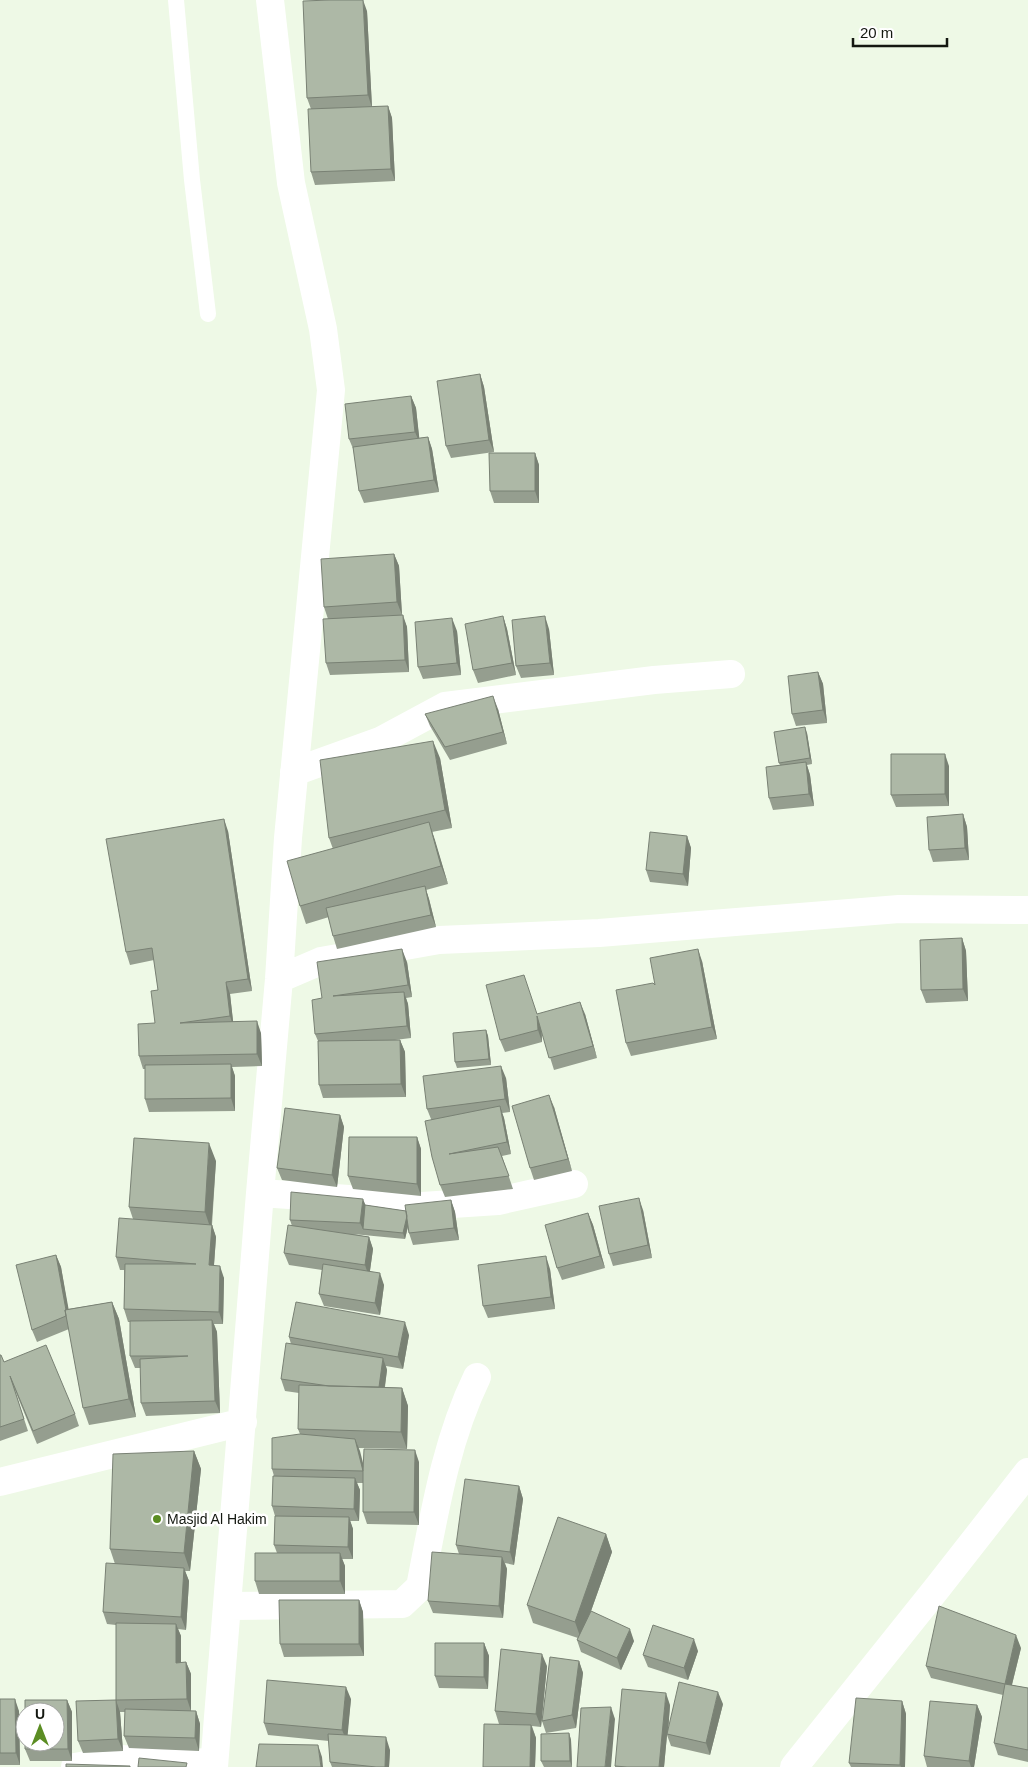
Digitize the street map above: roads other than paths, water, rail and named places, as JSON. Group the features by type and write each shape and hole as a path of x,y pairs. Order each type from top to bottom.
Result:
{"street":[{"path":"75,1767 119,1759 214,1765 279,979 288,838 331,390 323,330 291,183 270,0"},
{"path":"294,772 380,741 445,706 654,680 731,674"},
{"path":"279,979 321,960 439,940 599,933 899,909 1028,910"},
{"path":"260,1193 349,1199 407,1207 498,1200 574,1184"},
{"path":"227,1606 402,1604 420,1588 453,1436 465,1402 477,1377"},
{"path":"0,1482 243,1422"},
{"path":"794,1767 1028,1472"}],"lane":[{"path":"176,0 192,180 208,314"}],"place":[{"name":"Masjid Al Hakim","path":"157,1519"}]}
